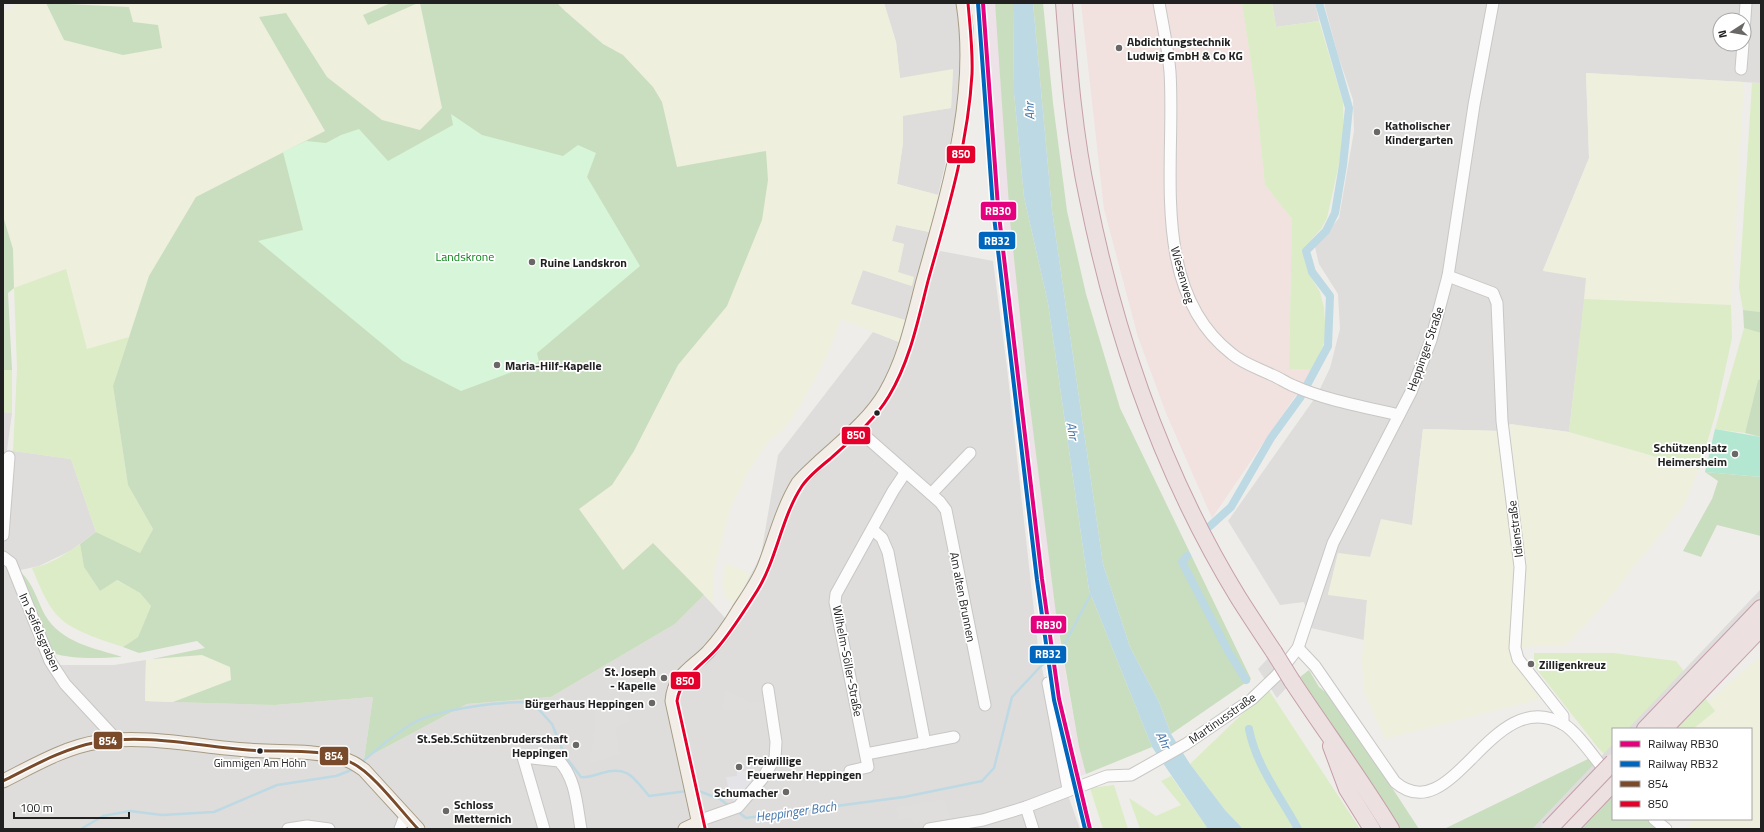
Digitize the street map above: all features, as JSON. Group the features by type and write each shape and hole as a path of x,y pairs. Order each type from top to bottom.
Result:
{"highway":[{"path":"1064,3 1073,101 1086,192 1112,298 1128,351 1160,440 1195,517 1238,596 1327,735 1344,754 1390,829"},
{"path":"1646,728 1761,608"},
{"path":"1665,728 1761,628"},
{"path":"1327,735 1347,789 1372,829"},
{"path":"1549,829 1612,763"},
{"path":"1569,829 1612,782"}],"main road":[{"path":"685,829 699,826 672,701 673,688 680,677 707,653 719,639 738,612 763,569 785,508 799,482 856,428 885,393 894,376 904,351 958,148 965,96 966,32 963,3"},
{"path":"3,781 44,761 77,748 97,742 116,739 248,751 321,754 340,757 360,767 378,782 405,816 418,829"}],"street":[{"name":"Wiesenweg","path":"1160,3 1170,72 1172,236 1181,275 1191,304 1211,335 1232,354 1251,366 1305,390 1399,415"},
{"name":"Heppinger Straße","path":"1264,687 1298,648 1332,543 1411,392 1426,352 1448,276 1474,105 1493,3"},
{"path":"1742,69 1743,52"},
{"name":"Idienstraße","path":"1448,276 1493,293 1496,303 1502,421 1520,567 1515,648 1518,659 1563,716 1563,724 1572,732 1612,780"},
{"name":"Am alten Brunnen","path":"856,428 905,473 940,502 946,510 985,705"},
{"path":"931,494 970,453"},
{"path":"3,535 9,457"},
{"name":"Wilhelm-Söller-Straße","path":"866,754 835,602 836,594 893,491 905,473"},
{"path":"872,530 882,538 888,552 925,743"},
{"name":"Im Seifelsgraben","path":"3,557 11,563 50,660 65,684 116,739"},
{"path":"1298,648 1315,666 1395,782 1404,792 1416,796 1440,793 1507,728 1518,721 1529,718 1544,717 1563,724"},
{"path":"1048,683 1068,790"},
{"name":"Martinusstraße","path":"929,829 982,820 1026,807 1107,776 1131,775 1186,744 1252,699 1264,687"},
{"path":"699,826 704,819 734,809 762,779 775,758 776,742 768,688"},
{"path":"850,770 868,767 866,754 954,737"},
{"path":"544,829 523,757 559,761 565,767 572,783 581,829"},
{"path":"1026,807 1033,829"},
{"path":"400,829 405,816"},
{"path":"1655,820 1666,829"},
{"path":"288,829 307,826 328,829"}],"shaded area":[{"path":"884,3 957,3 962,44 961,80 953,130 938,195 897,184 903,143 903,115 951,108 953,70 900,79 896,42"},
{"path":"978,3 995,3 1027,382 1060,642 1079,747 1086,774 1070,780 1054,698 1018,420 994,211 984,101"},
{"path":"1081,3 1242,3 1255,88 1265,185 1292,219 1289,369 1313,370 1212,518 1166,413 1138,337 1104,209"},
{"path":"1272,3 1315,3 1319,21 1276,27"},
{"path":"1324,3 1761,3 1761,83 1586,73 1589,158 1543,270 1587,278 1569,432 1510,424 1501,431 1423,429 1412,526 1370,557 1338,554 1328,594 1367,600 1364,640 1311,628 1304,602 1280,605 1228,521 1317,395 1330,368 1340,329 1338,294 1319,264 1315,247 1339,218 1354,131 1353,100 1338,55"},
{"path":"896,225 929,232 925,248 993,261 1007,368 1038,647 1061,765 1068,795 1080,829 3,829 3,412 12,413 7,450 71,459 96,532 70,551 39,566 11,572 33,637 47,665 114,665 146,660 145,701 275,705 373,697 364,759 467,704 551,697 675,624 704,595 727,620 761,555 778,455 873,332 899,342 905,320 850,304 863,270 912,286 898,272 904,244 892,241"},
{"path":"635,672 645,678 645,683 609,694 605,681"},
{"path":"725,689 749,702 767,703 767,710 723,709"},
{"path":"652,691 654,698 625,706 629,722 615,727 620,754 591,763 589,761 595,727 595,709"},
{"path":"751,770 753,773 757,772 760,774 738,807 730,796 726,777 737,776 737,772"},
{"path":"945,800 950,818 913,823 911,818 899,820 896,807"}],"green space":[{"path":"13,3 46,3 64,40 133,22 129,7 64,3 391,3 363,15 420,3 442,109 420,130 382,120 327,77 286,13 259,17 325,131 196,197 149,276 129,337 87,350 66,269 14,288 13,249 3,216 3,9 14,9"},
{"path":"46,3 129,7 133,22 158,25 162,48 123,55 64,40"},
{"path":"391,3 418,3 368,25 363,15"},
{"path":"420,3 557,3 603,44 623,55 653,87 662,102 677,167 766,151 768,180 762,220 727,306 678,365 634,451 612,485 579,509 623,570 653,543 704,595 675,624 551,697 467,704 364,759 373,697 275,705 173,702 231,680 230,667 202,655 152,659 205,648 197,641 139,653 123,647 138,637 151,606 140,593 117,580 100,591 84,567 80,544 96,532 140,553 153,529 128,485 113,386 149,276 196,197 325,131 259,17 286,13 327,77 382,120 420,130 442,108"},
{"path":"557,3 884,3 896,42 900,78 953,69 951,108 903,116 903,143 897,184 938,195 929,232 896,225 892,241 904,244 898,272 914,277 912,286 863,270 851,304 905,320 899,342 841,319 826,358 800,406 785,428 767,443 748,472 730,509 714,571 714,605 653,543 623,570 579,509 612,485 634,451 678,365 727,306 677,167 669,129 623,55 604,44"},
{"path":"995,3 1013,3 1014,93 1024,197 1048,303 1089,590 1152,747 1086,774 1079,747 1056,614 1027,382 1010,220"},
{"path":"1033,3 1043,3 1053,103 1067,211 1086,294 1120,408 1251,679 1171,734 1159,702 1130,647 1103,564 1052,210"},
{"path":"1242,3 1272,3 1276,27 1319,21 1343,102 1344,141 1327,218 1321,229 1302,250 1308,272 1320,292 1324,308 1326,338 1313,370 1289,369 1292,219 1265,185 1255,88"},
{"path":"1586,73 1744,82 1731,305 1584,299 1586,278 1543,271 1589,158"},
{"path":"1752,83 1761,83 1761,312 1743,310 1739,288"},
{"name":"Landskrone","path":"451,114 482,135 563,156 578,145 596,153 587,177 640,266 537,353 539,362 461,391 403,361 258,241 303,230 283,152 306,141 326,143 341,135 359,129 388,161 453,125"},
{"path":"3,216 13,249 14,288 8,293 12,370 3,370"},
{"path":"66,269 87,349 129,337 113,386 128,485 153,529 140,553 96,532 71,459 13,451 17,369 14,288"},
{"path":"1584,299 1731,305 1732,338 1715,416 1699,469 1569,432"},
{"path":"1743,310 1761,312 1761,333 1744,328"},
{"path":"1744,328 1761,333 1761,379 1758,380 1745,433 1715,429"},
{"path":"3,370 12,370 12,413 3,412"},
{"path":"1761,379 1761,437 1745,433 1758,380"},
{"path":"1510,424 1569,432 1699,469 1683,507 1610,598 1570,641 1563,645 1520,647 1524,579"},
{"path":"1423,429 1501,431 1517,573 1510,647 1516,666 1540,699 1385,739 1364,691 1362,658 1367,600 1328,595 1338,553 1370,557 1381,519 1412,525"},
{"name":"Schützenplatz Heimersheim","path":"1715,429 1761,437 1761,477 1705,472"},
{"path":"1705,472 1761,477 1761,536 1717,525 1701,557 1683,551 1712,499 1718,481"},
{"path":"80,544 84,567 100,591 116,580 140,593 151,606 138,637 123,647 82,632 61,619 48,602 32,568 51,562"},
{"path":"726,563 750,574 735,603 726,599 722,584"},
{"path":"18,570 31,585 45,615 60,632 79,643 122,657 78,658 52,653"},
{"path":"1534,653 1613,653 1676,661 1715,711 1694,728 1612,728 1612,762 1599,749 1534,666"},
{"path":"202,655 230,667 231,680 173,702 145,701 146,660"},
{"path":"1761,656 1761,829 1688,829 1686,827 1694,820 1752,820 1752,728 1694,728 1715,711 1708,702"},
{"path":"1309,670 1319,687 1334,699 1419,829 1400,829 1300,677"},
{"path":"1268,689 1360,829 1243,829 1225,810 1190,764"},
{"path":"1588,759 1612,784 1612,820 1649,820 1658,829 1444,829"},
{"path":"1171,776 1208,829 1140,829 1129,798 1156,816 1181,805 1161,781"},
{"path":"1114,785 1128,829 1103,829 1090,788"}],"water":[{"name":"Ahr","path":"1013,3 1033,3 1052,210 1103,564 1130,647 1159,702 1171,734 1190,764 1225,810 1243,829 1208,829 1152,747 1089,590 1048,303 1024,197 1014,93"}],"pier":[{"path":"1761,589 1761,641 1678,728 1629,728"},
{"path":"1279,646 1298,675 1277,698 1258,669"},
{"path":"1612,745 1612,797 1582,829 1532,829"}],"waterway":[{"path":"1210,526 1231,507 1271,438 1300,398 1328,346 1330,296 1312,272 1306,251 1326,231 1335,213 1343,165 1349,108 1319,3"},
{"path":"1187,556 1182,562 1228,651 1246,680"},
{"name":"Heppinger Bach","path":"737,811 746,818 904,797 982,781 994,768 1012,697 1040,667 1063,647 1092,592"},
{"name":"Heppinger Bach","path":"361,763 401,731 426,717 489,704 532,702 552,724 565,756 581,777 589,777 611,771 618,771 630,775 649,796 687,791"},
{"path":"1249,729 1257,756 1298,829"},
{"name":"Heppinger Bach","path":"81,829 103,816 130,811 162,815 214,812 277,785 336,776 354,769"},
{"name":"Heppinger Bach","path":"696,790 720,799 729,806"}],"rail line":[{"name":"RB32","path":"978,3 993,208 1037,580 1054,700 1085,829"},
{"name":"RB30","path":"983,3 998,207 1042,579 1059,699 1090,829"}],"transit line":[{"name":"850","path":"705,828 677,701 679,692 688,677 724,640 757,591 770,566 789,511 802,486 811,475 854,437 876,414 889,396 903,369 917,325 956,179 966,127 972,74 968,3"},
{"name":"854","path":"3,781 61,753 85,745 116,740 154,740 261,751 315,752 340,758 360,768 378,784 418,829"}],"place":[{"name":"Abdichtungstechnik Ludwig GmbH & Co KG","path":"1119,48"},
{"name":"Katholischer Kindergarten","path":"1377,132"},
{"name":"Ruine Landskron","path":"532,262"},
{"name":"Maria-Hilf-Kapelle","path":"497,365"},
{"name":"Schützenplatz Heimersheim","path":"1735,454"},
{"name":"Zilligenkreuz","path":"1531,664"},
{"name":"St. Joseph - Kapelle","path":"664,678"},
{"name":"Bürgerhaus Heppingen","path":"652,703"},
{"name":"St.Seb.Schützenbruderschaft Heppingen","path":"576,745"},
{"name":"Gimmigen Am Hohn","path":"260,751"},
{"name":"Freiwillige Feuerwehr Heppingen","path":"739,767"},
{"name":"Schumacher","path":"786,792"},
{"name":"Schloss Metternich","path":"446,811"}]}
